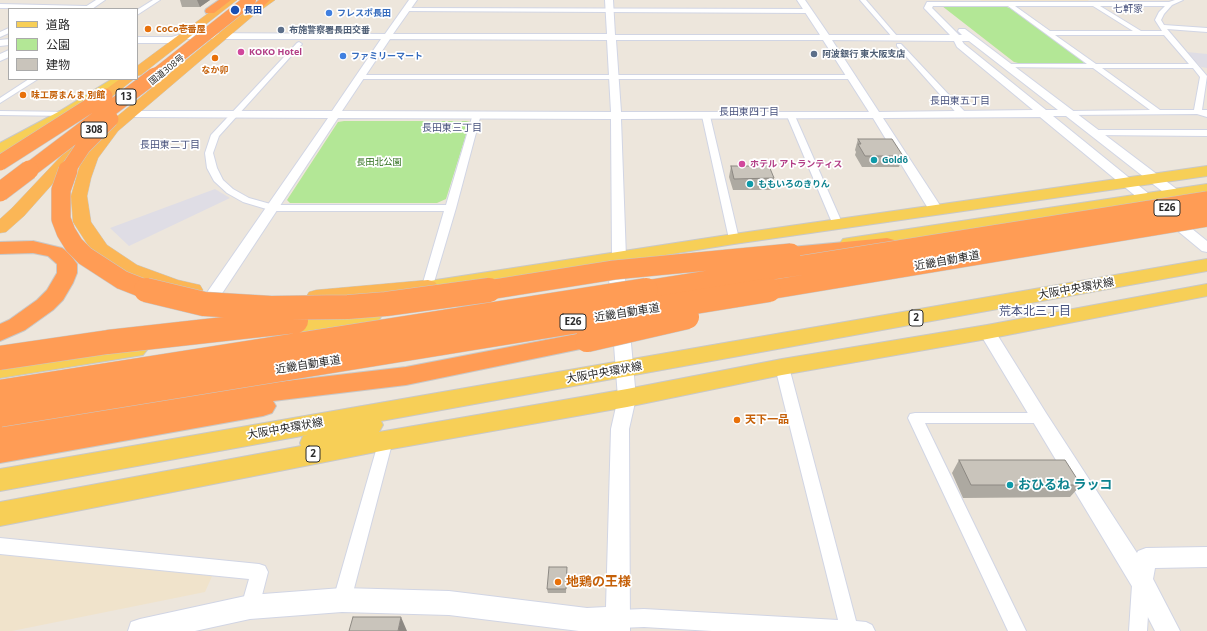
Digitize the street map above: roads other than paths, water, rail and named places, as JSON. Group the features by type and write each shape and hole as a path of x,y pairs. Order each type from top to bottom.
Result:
{"highway":[{"path":"251,4 265,0"},
{"name":"308","path":"251,4 270,0"},
{"path":"138,66 178,40 210,11 230,4"},
{"path":"138,73 230,4"},
{"path":"230,4 206,42 118,120 83,147 65,175 61,190 61,219 66,232 74,245 86,256 122,280 147,290 204,304 271,308 348,307 386,304 449,296 614,270 897,243 1126,214"},
{"name":"13","path":"138,75 230,4 251,4"},
{"name":"13","path":"138,79 230,4"},
{"name":"国道308号","path":"138,73 178,40 230,4"},
{"name":"国道308号","path":"0,228 18,212 95,129 211,40 251,4"},
{"name":"308","path":"18,212 118,120 211,40"},
{"name":"308","path":"2,164 120,80"},
{"name":"308","path":"2,164 82,114 127,80"},
{"path":"2,164 129,80"},
{"name":"13","path":"0,181 131,80"},
{"name":"13","path":"0,192 137,80"},
{"path":"0,201 118,120"},
{"path":"118,120 90,158 79,196 82,222 100,249 130,269 172,285 214,294 255,298 332,297 428,286"},
{"name":"近畿自動車道","path":"0,392 1207,201"},
{"name":"近畿自動車道","path":"0,415 1207,217"},
{"path":"0,248 33,247 55,252 62,257 66,264 67,273 63,283 55,295 45,305 28,318 0,333"},
{"path":"0,358 108,342 268,323 418,312 791,253"},
{"path":"0,452 231,412 587,340 897,269"},
{"path":"0,436 235,396 406,376"}],"main road":[{"path":"0,149 70,114"},
{"path":"0,370 618,268 734,239 1207,171"},
{"path":"0,350 106,333 296,311 428,286 618,268 966,226 1207,189"},
{"path":"797,231 966,226"},
{"name":"大阪中央環状線","path":"0,480 1207,265"},
{"name":"2","path":"0,514 386,440 627,398 782,367 987,332 1207,290"},
{"path":"1009,301 1095,301 1128,305"},
{"path":"214,473 416,411 439,402"}],"street":[{"path":"0,6 14,0"},
{"path":"88,8 101,0"},
{"path":"138,12 157,0"},
{"path":"214,294 361,77 384,40 413,0"},
{"path":"801,0 852,77 936,210"},
{"path":"863,0 897,41 963,115"},
{"path":"975,0 981,5"},
{"path":"1142,0 1149,4"},
{"path":"928,2 981,5 1092,2 1170,4 1180,0"},
{"path":"928,2 978,45 1069,113 1207,220"},
{"path":"928,2 928,8 958,41 1207,248"},
{"path":"1092,2 1140,33"},
{"path":"1170,4 1161,13 1158,20 1164,30 1204,77 1198,112"},
{"path":"406,10 609,5 808,11"},
{"path":"609,5 616,115 618,268 627,398 620,429 619,625"},
{"path":"1010,5 1159,112"},
{"path":"0,6 57,8"},
{"path":"0,35 8,27"},
{"path":"1050,33 1140,33 1164,30 1207,30"},
{"path":"958,41 970,38"},
{"path":"138,40 958,41 978,45"},
{"path":"211,40 299,44 384,40"},
{"path":"299,44 232,114 215,135 209,153 212,168 219,181 230,191 246,200 273,208 451,208"},
{"path":"1006,66 1196,66"},
{"path":"361,77 852,77"},
{"path":"0,101 32,80"},
{"path":"118,120 232,114 706,116 963,115 1159,112 1198,112 1207,114"},
{"path":"0,113 70,114"},
{"path":"428,286 477,114"},
{"path":"706,116 734,239"},
{"path":"791,116 838,225"},
{"path":"1094,133 1207,133"},
{"path":"987,332 1141,580 1168,631"},
{"path":"140,631 250,607 342,600 449,603 619,625 644,618 857,630 782,367"},
{"path":"1017,631 915,418 1039,418"},
{"path":"342,600 386,440"},
{"path":"0,546 259,572 250,607"},
{"path":"1138,631 1141,580 1146,558 1207,557"}],"place":[{"name":"長田","path":"235,10"},
{"name":"フレスポ長田","path":"329,13"},
{"name":"CoCo壱番屋","path":"148,29"},
{"name":"布施警察署長田交番","path":"281,30"},
{"name":"KOKO Hotel","path":"241,52"},
{"name":"阿波銀行 東大阪支店","path":"814,54"},
{"name":"ファミリーマート","path":"343,56"},
{"name":"なか卯","path":"215,58"},
{"name":"味工房まんま 別館","path":"23,95"},
{"name":"Goldô","path":"874,160"},
{"name":"ホテル アトランティス","path":"742,164"},
{"name":"ももいろのきりん","path":"750,184"},
{"name":"天下一品","path":"737,420"},
{"name":"おひるね ラッコ","path":"1010,485"},
{"name":"地鶏の王様","path":"558,582"}],"district":[{"name":"七軒家","path":"1128,9"},
{"name":"長田東五丁目","path":"960,101"},
{"name":"長田東四丁目","path":"749,112"},
{"name":"長田東三丁目","path":"452,128"},
{"name":"長田東二丁目","path":"170,145"},
{"name":"荒本北三丁目","path":"1035,312"}],"park label":[{"name":"長田北公園","path":"379,162"}]}
